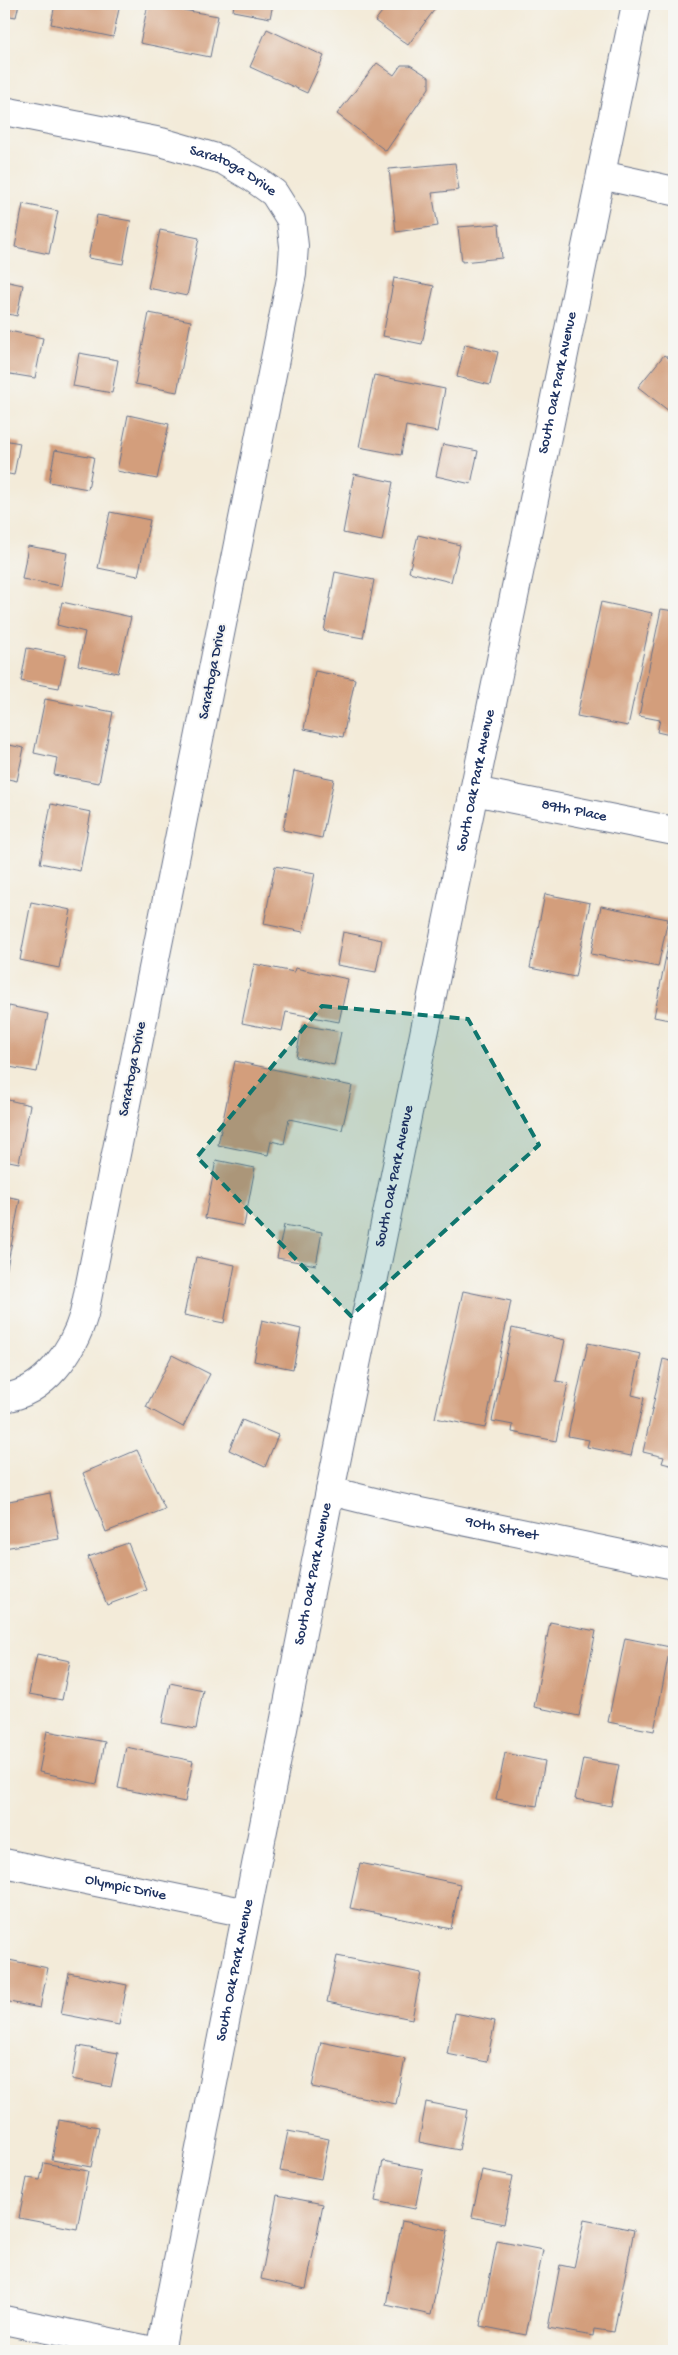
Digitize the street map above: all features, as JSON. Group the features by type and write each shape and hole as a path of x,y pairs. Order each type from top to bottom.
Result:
{"street":[{"name":"South Oak Park Avenue","path":"160,2351 330,1490 636,4"},
{"name":"Saratoga Drive","path":"4,111 161,142 223,160 253,178 274,194 291,220 294,246 292,274 84,1314 74,1342 46,1376 30,1388 4,1398"},
{"path":"601,175 674,191"},
{"name":"89th Place","path":"474,790 674,831"},
{"name":"90th Street","path":"330,1490 400,1508 674,1565"},
{"name":"Olympic Drive","path":"4,1863 248,1913"},
{"path":"4,2320 153,2351"}],"highlighted area":[{"path":"322,1006 468,1019 539,1145 351,1316 197,1157"}],"building":[{"path":"4,4 19,4 16,17 4,15"},
{"path":"55,4 120,4 113,37 51,24"},
{"path":"148,4 218,16 210,57 140,43"},
{"path":"234,4 273,4 270,18 233,11"},
{"path":"388,4 438,5 408,45 375,21"},
{"path":"267,29 324,56 307,93 250,67"},
{"path":"377,63 394,75 401,65 410,65 429,77 429,88 386,151 337,114"},
{"path":"455,163 459,190 432,193 438,226 396,232 389,169"},
{"path":"23,204 58,211 49,254 15,247"},
{"path":"97,215 131,221 123,264 88,258"},
{"path":"499,224 502,258 462,262 458,227"},
{"path":"160,230 199,238 187,296 148,288"},
{"path":"394,278 434,286 422,344 383,336"},
{"path":"4,281 23,285 17,316 4,313"},
{"path":"149,313 191,321 177,392 135,384"},
{"path":"4,330 43,338 35,378 4,373"},
{"path":"465,344 498,352 490,385 457,377"},
{"path":"79,353 118,360 112,393 73,386"},
{"path":"664,355 674,362 674,415 638,387"},
{"path":"374,375 445,389 437,432 406,426 401,455 359,447"},
{"path":"128,415 169,424 157,479 117,471"},
{"path":"4,440 20,443 14,475 4,473"},
{"path":"443,444 478,451 471,484 436,476"},
{"path":"55,450 94,457 88,489 49,482"},
{"path":"354,474 393,482 382,541 343,533"},
{"path":"110,512 150,520 138,576 98,568"},
{"path":"418,535 460,545 451,582 409,572"},
{"path":"28,546 67,553 61,586 22,579"},
{"path":"335,572 374,580 363,638 324,631"},
{"path":"62,602 131,617 118,673 78,665 85,632 57,625"},
{"path":"601,602 652,613 628,726 577,716"},
{"path":"661,609 674,611 674,736 657,732 660,720 639,716"},
{"path":"27,648 66,655 59,688 21,681"},
{"path":"315,671 355,679 343,737 304,729"},
{"path":"45,699 113,712 99,783 54,775 57,758 34,753"},
{"path":"4,744 24,748 17,781 4,778"},
{"path":"294,771 334,779 322,838 283,830"},
{"path":"51,804 91,812 80,871 40,863"},
{"path":"275,866 315,873 303,932 264,924"},
{"path":"545,894 590,903 575,977 530,968"},
{"path":"31,902 71,910 59,968 20,960"},
{"path":"601,906 668,919 658,967 591,954"},
{"path":"672,925 674,925 674,1021 654,1017"},
{"path":"343,932 382,940 376,972 337,965"},
{"path":"254,964 294,972 295,968 348,979 339,1022 286,1012 282,1031 242,1023"},
{"path":"9,1006 48,1014 37,1072 4,1066 4,1031"},
{"path":"302,1025 341,1032 334,1065 296,1057"},
{"path":"235,1061 352,1086 342,1130 289,1119 284,1144 271,1141 268,1155 218,1145"},
{"path":"4,1099 30,1105 19,1163 4,1160"},
{"path":"216,1160 255,1168 244,1226 205,1218"},
{"path":"4,1196 20,1199 5,1278 4,1278"},
{"path":"284,1225 322,1232 316,1265 277,1258"},
{"path":"196,1257 235,1265 224,1323 184,1315"},
{"path":"463,1291 511,1301 485,1428 435,1418"},
{"path":"262,1320 301,1329 293,1369 254,1361"},
{"path":"512,1328 565,1340 556,1381 568,1383 556,1441 512,1432 513,1425 492,1421"},
{"path":"588,1343 641,1354 632,1395 644,1398 631,1456 587,1447 589,1440 568,1436"},
{"path":"172,1355 210,1374 183,1427 146,1407"},
{"path":"663,1359 674,1362 674,1466 662,1463 664,1457 643,1452"},
{"path":"242,1420 278,1435 265,1467 229,1450"},
{"path":"137,1450 165,1509 106,1532 83,1473"},
{"path":"50,1493 59,1539 4,1548 4,1502"},
{"path":"128,1543 147,1590 107,1605 88,1557"},
{"path":"550,1622 596,1631 579,1716 534,1707"},
{"path":"625,1638 670,1647 654,1731 608,1722"},
{"path":"37,1654 70,1661 62,1700 29,1694"},
{"path":"170,1683 203,1690 196,1729 162,1723"},
{"path":"47,1731 105,1742 97,1784 39,1772"},
{"path":"126,1747 193,1761 185,1802 118,1788"},
{"path":"505,1753 545,1761 537,1806 496,1799"},
{"path":"583,1759 619,1765 611,1806 575,1799"},
{"path":"360,1863 460,1884 451,1929 350,1908"},
{"path":"337,1956 421,1973 412,2019 327,2002"},
{"path":"4,1959 48,1968 40,2008 4,2001"},
{"path":"69,1973 127,1985 119,2025 61,2014"},
{"path":"455,2013 495,2021 487,2062 447,2054"},
{"path":"321,2042 405,2059 396,2104 312,2087"},
{"path":"78,2046 118,2053 111,2087 72,2079"},
{"path":"426,2102 467,2110 459,2150 419,2142"},
{"path":"59,2120 99,2127 91,2167 52,2160"},
{"path":"288,2131 329,2139 321,2179 280,2171"},
{"path":"383,2161 423,2169 415,2209 375,2201"},
{"path":"44,2163 88,2171 77,2229 19,2218 27,2178 40,2180"},
{"path":"482,2170 513,2176 504,2224 472,2217"},
{"path":"277,2195 323,2204 306,2289 261,2279"},
{"path":"584,2220 634,2230 614,2332 594,2329 593,2336 548,2328 560,2265 574,2268"},
{"path":"402,2221 448,2230 431,2315 386,2305"},
{"path":"497,2241 543,2250 526,2335 480,2326"}]}
